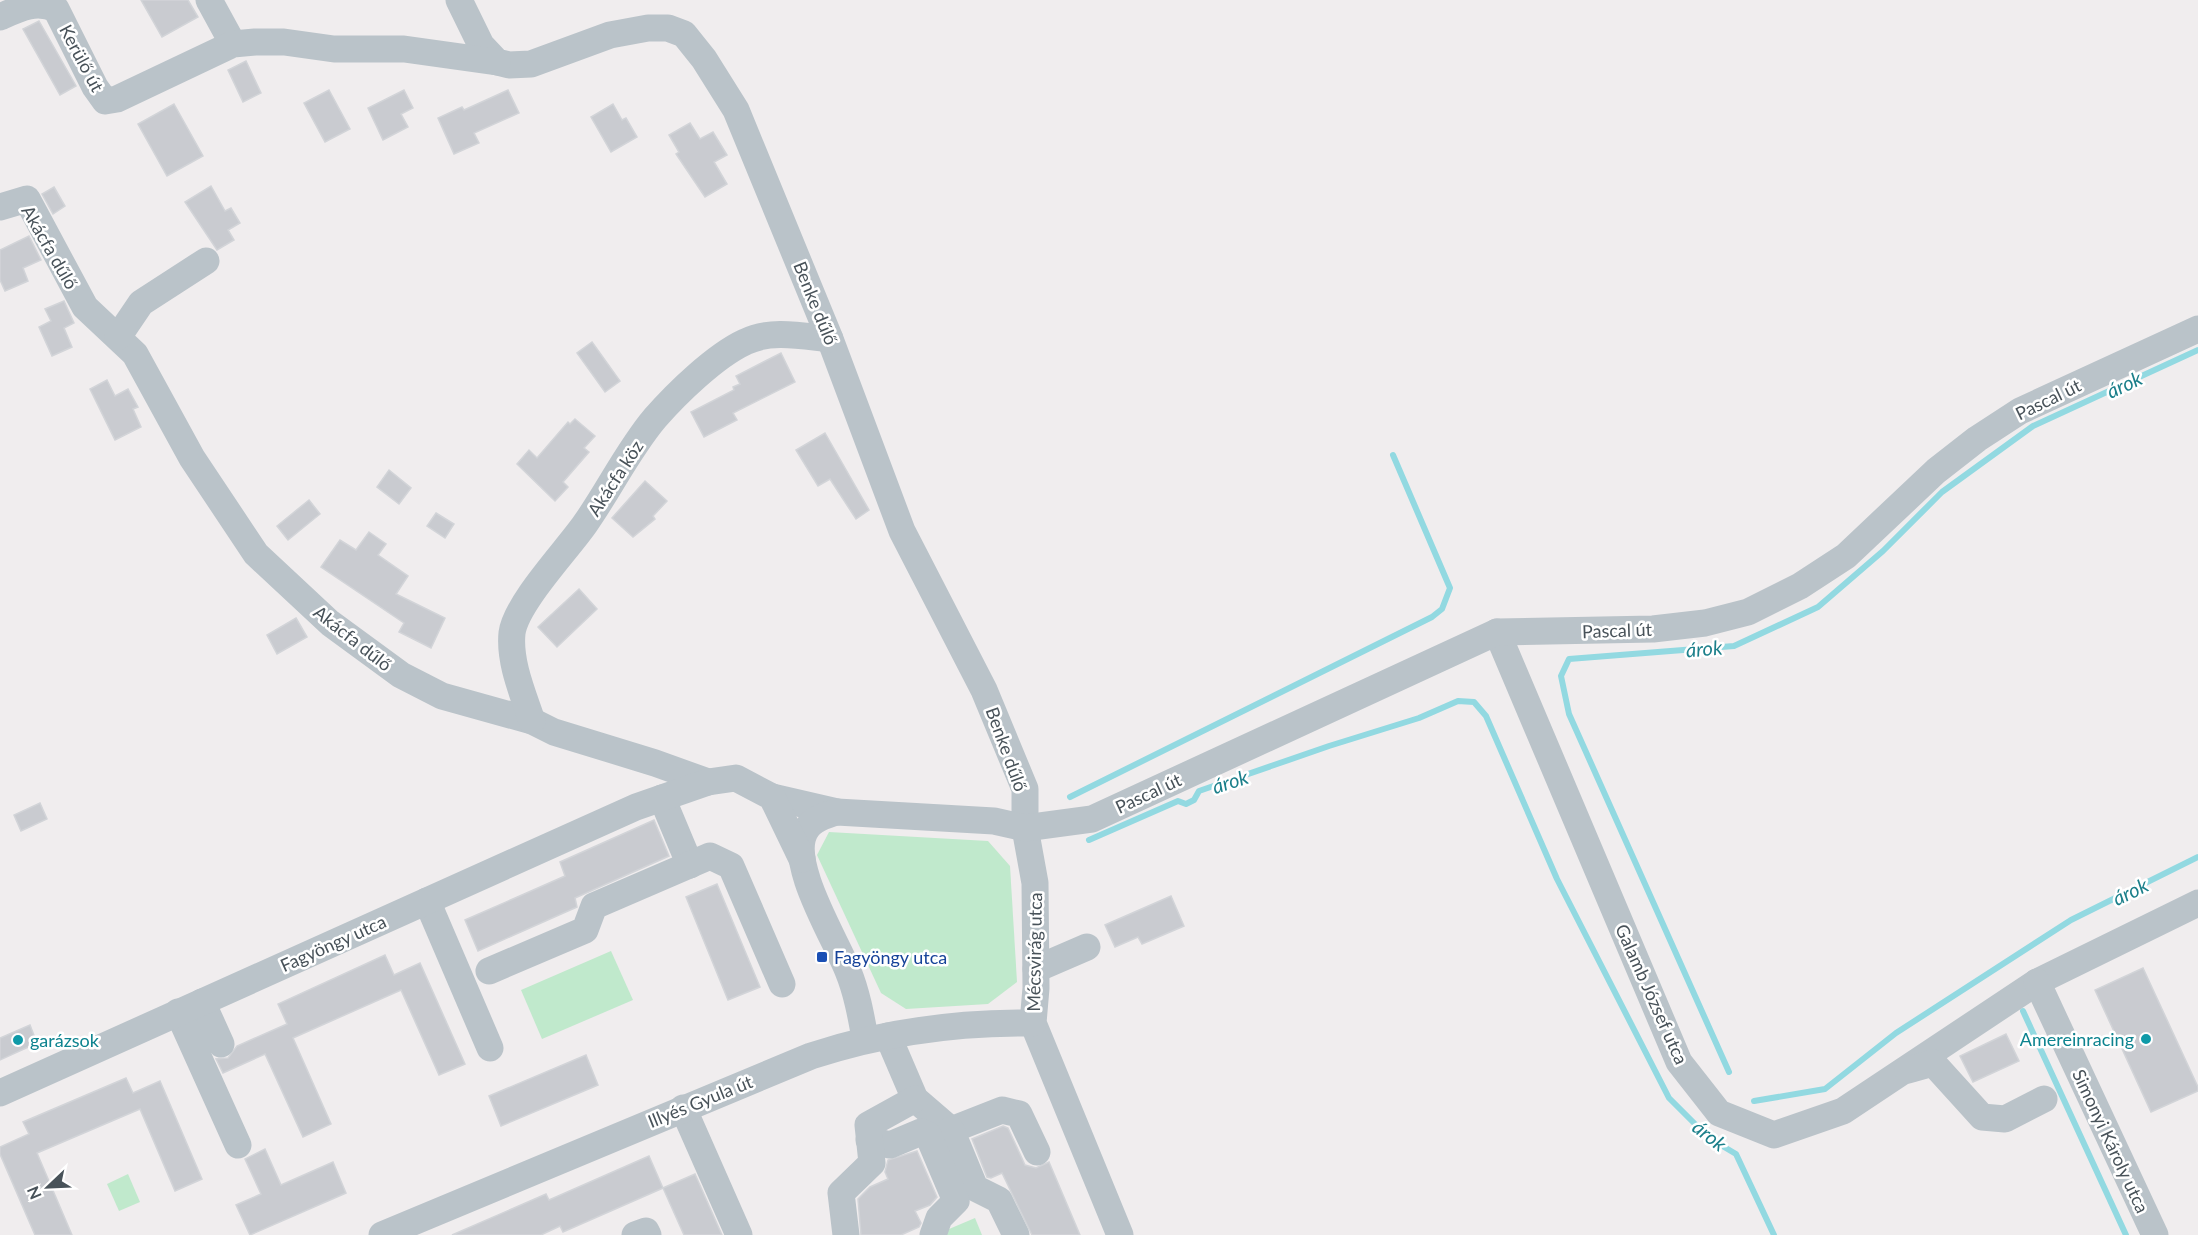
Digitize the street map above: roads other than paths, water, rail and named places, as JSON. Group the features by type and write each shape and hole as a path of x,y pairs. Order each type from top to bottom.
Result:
{"street":[{"name":"Kerülő út","path":"0,17 36,0 48,3 56,9 95,87 105,101 117,99 233,44 284,42 334,49 404,49 497,62"},
{"path":"209,0 233,44"},
{"path":"459,0 481,45 497,62"},
{"name":"Benke dűlő","path":"497,62 509,65 531,64 610,35 648,28 668,28 684,34 704,59 736,110 830,339 903,531 984,690 1025,789 1025,828"},
{"name":"Akácfa dűlő","path":"0,207 27,199 85,307 135,354 192,458 256,554 322,616 401,675 442,696 532,721 554,732 708,782"},
{"path":"118,337 141,303 206,261"},
{"name":"Pascal út","path":"1025,828 1092,819 1497,632 1653,629 1706,623 1748,612 1800,586 1846,556 1936,471 1977,439 2020,411 2198,329"},
{"name":"Akácfa köz","path":"532,721 520,688 513,656 512,633 515,623 535,590 585,525 654,419 681,391 745,342 770,334 830,339"},
{"name":"Galamb József utca","path":"1497,632 1679,1062 1719,1113 1774,1135 1843,1111 2037,982 2198,903"},
{"name":"Fagyöngy utca","path":"0,1093 636,807 708,782 736,778 772,797 837,812 994,821 1025,828"},
{"path":"772,797 802,859 807,878 876,1037 915,1099 951,1130 975,1188 999,1200 1016,1235"},
{"path":"662,798 690,865"},
{"path":"802,859 802,842 806,829 820,817 837,812"},
{"name":"Mécsvirág utca","path":"1025,828 1035,883 1036,969 1033,1023 1120,1235"},
{"path":"489,971 585,930 594,906 710,856 731,866 783,984"},
{"path":"427,901 490,1048"},
{"path":"1036,969 1087,947"},
{"name":"Simonyi Károly utca","path":"2037,982 2155,1235"},
{"path":"190,1007 221,1044"},
{"path":"190,1007 238,1145"},
{"name":"Illyés Gyula út","path":"391,1233 811,1056 876,1037 981,1023 1033,1023"},
{"path":"1901,1073 1933,1063 1982,1117 2005,1119 2044,1099"},
{"path":"846,1235 841,1193 872,1163 868,1125 915,1099"},
{"path":"683,1108 739,1235"},
{"path":"951,1130 1002,1110 1019,1114 1036,1152"},
{"path":"869,1140 890,1144 921,1132 928,1135 956,1201 939,1218 933,1235"},
{"path":"635,1235 646,1230 648,1235"}],"waterway":[{"name":"árok","path":"1729,1072 1569,714 1561,676 1569,659 1734,646 1818,607 1883,551 1942,492 2033,426 2198,350"},
{"path":"1070,797 1432,617 1442,609 1450,588 1393,455"},
{"name":"árok","path":"1089,840 1178,801 1186,804 1194,800 1199,791 1419,718 1458,701 1474,702 1486,716 1557,879 1669,1098 1709,1138 1736,1154 1774,1235"},
{"name":"árok","path":"1754,1101 1825,1089 1896,1033 2071,920 2198,857"},
{"path":"2023,1011 2126,1235"}],"place":[{"name":"Fagyöngy utca","path":"822,957"},
{"name":"Amereinracing","path":"2146,1039"},
{"name":"garázsok","path":"18,1040"}]}
